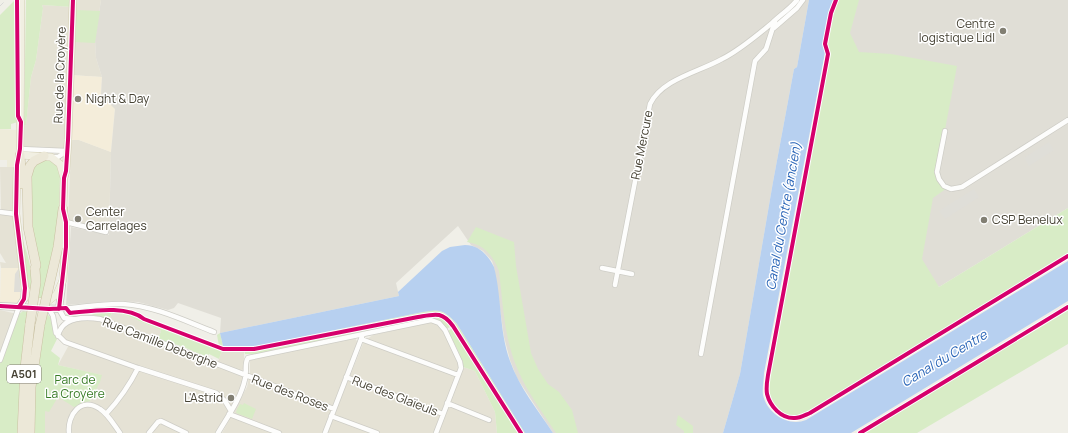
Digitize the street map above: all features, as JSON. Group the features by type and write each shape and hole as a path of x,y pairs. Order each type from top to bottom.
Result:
{"highway":[{"path":"20,152 22,218 29,245"},
{"path":"29,245 28,170 34,161 47,157"},
{"name":"A501","path":"30,433 31,387 40,325 58,247 63,209"},
{"name":"A501","path":"22,433 25,368 36,282 36,265 29,245"}],"main road":[{"name":"Rue de la Croyère","path":"63,280 66,222 63,209 64,178 66,171 73,0"},
{"path":"21,2 20,152 17,164 16,214 25,288 31,299 34,301 47,302 57,294 63,280"},
{"path":"20,152 47,157 60,164 64,178"}],"street":[{"name":"Rue Mercure","path":"615,285 650,104 653,97 667,85 734,52 793,6 797,0"},
{"path":"770,37 777,24 797,8 803,0"},
{"path":"701,354 754,67 756,58 766,49 775,20"},
{"path":"945,131 938,176 944,186 955,189 962,187 1068,120"},
{"path":"20,152 67,151"},
{"path":"47,157 60,157 67,151"},
{"path":"0,212 16,214"},
{"path":"66,222 106,232"},
{"path":"602,268 632,274"},
{"path":"63,280 59,309 64,318 75,318"},
{"path":"0,360 19,307 24,299 25,288"},
{"path":"0,306 59,309 108,304 124,304 162,312 214,332"},
{"path":"49,309 53,316 54,329 58,336 69,344 216,393 225,401 230,412 279,433"},
{"name":"Rue Camille Deberghe","path":"75,318 84,317 100,319 246,376"},
{"path":"58,336 60,328 75,318"},
{"path":"218,433 243,388 246,376 246,360 248,358 362,336 431,320 439,323 445,330 460,362 461,368 436,433"},
{"path":"362,336 458,375"},
{"path":"325,433 362,336"},
{"path":"106,414 128,388 138,368"},
{"name":"Rue des Roses","path":"246,376 334,409"},
{"name":"Rue des Glaïeuls","path":"346,377 443,414"},
{"path":"447,403 489,420"},
{"path":"69,433 69,423 72,415 82,406 95,406 106,414 120,433"},
{"path":"331,416 377,433"},
{"path":"149,433 158,422 161,421 186,433"}],"shaded area":[{"path":"73,0 101,0 95,40 96,58 102,77 70,75 71,140 79,140 111,152 109,231 68,220 71,151 24,147 24,125 26,124 31,77 36,60 43,8 42,5 73,7"},
{"path":"101,0 809,0 797,67 794,69 773,182 740,374 723,433 553,433 517,378 510,360 504,337 492,261 483,251 471,245 458,226 396,283 399,296 220,333 221,318 178,303 174,308 168,310 138,302 113,301 66,305 71,227 109,235 111,152 115,109 101,95 102,77 96,58 95,40"},
{"path":"844,0 1068,0 1068,208 939,287 817,144"},
{"path":"70,75 102,77 101,95 115,108 111,152 79,140 71,140"},
{"path":"0,129 17,130 16,167 7,167 7,160 0,160"},
{"path":"1049,142 1054,150 1029,166 1024,158"},
{"path":"0,167 16,167 14,211 1,212"},
{"path":"974,189 979,197 945,219 939,211"},
{"path":"0,215 12,215 15,225 19,268 1,268 0,262 6,263 0,253"},
{"path":"1,268 19,268 22,295 18,303 0,302"},
{"path":"19,268 21,292 14,292 15,274"},
{"path":"0,310 17,314 0,360"},
{"path":"112,312 125,315 160,330 158,339 109,321"},
{"path":"82,319 97,321 242,376 244,379 237,398 217,433 45,433 45,410 58,396 80,404 90,401 101,375 58,365 70,343 60,336 61,330 69,322"},
{"path":"431,322 440,326 460,365 435,433 327,433 364,341 373,335"},
{"path":"355,338 358,343 324,433 222,433 247,387 251,359"},
{"path":"222,350 244,350 244,369 239,371 218,362"},
{"path":"463,367 475,371 495,412 497,433 438,433"}],"green space":[{"path":"15,0 17,0 18,122 11,124 11,129 0,129 0,15"},
{"path":"26,0 73,0 73,7 42,5 43,8 36,60 31,77 26,125 24,125"},
{"path":"836,0 859,0 850,33 859,52 891,54 957,66 937,172 938,176 947,188 933,198 922,259 939,287 1068,208 1068,256 811,412 804,416 790,418 779,413 771,403 767,386"},
{"path":"76,10 100,11 95,43 75,42"},
{"path":"44,160 55,164 60,175 58,229 43,301 37,300 29,177 34,165"},
{"path":"476,227 514,242 516,266 531,353 538,369 548,384 559,392 572,410 578,433 556,433 522,378 513,358 507,334 499,271 494,260 487,251 478,245 467,242"},
{"path":"22,238 30,265 31,293 26,280"},
{"path":"1068,307 1068,344 917,433 860,433"},
{"path":"114,310 133,314 222,350 219,359 209,354 207,358 184,347 158,339 160,330 125,315 112,312 109,320 91,314 67,316 66,314"},
{"path":"433,310 444,313 457,324 525,433 523,433 450,320 439,313 421,315 261,348 221,347 219,346 217,335 220,333 223,346 257,346"},
{"path":"23,311 28,312 18,433 0,433 0,363 18,315"},
{"name":"Parc de La Croyère","path":"46,314 51,318 57,339 51,351 60,358 58,365 102,375 90,401 74,407 58,397 49,412 45,411 45,433 34,433 35,376"},
{"path":"430,315 444,318 450,324 450,327 446,329 440,322 428,319 257,354 245,354 244,350 266,349"},
{"path":"453,328 520,433 497,433 495,412 475,371 463,367 459,353 448,331"},
{"path":"244,403 256,409 252,419 236,413 240,404 243,405"},
{"path":"678,415 693,426 693,433 684,433 684,431 676,425"}],"water":[{"path":"809,0 835,0 764,373 763,395 769,408 774,413 786,420 799,422 806,420 1068,261 1068,301 851,433 723,433 740,374 773,182 794,69 797,67"},
{"path":"470,245 479,249 489,258 494,267 497,279 506,350 518,380 553,433 525,433 457,324 444,312 431,311 418,313 257,346 223,346 220,333 399,296 398,292 442,251 450,247"}],"railway":[{"path":"0,6 6,0"}],"cycle path":[{"path":"17,0 18,116 21,122 20,149 17,165 16,214 25,288 24,299 19,307"},
{"path":"59,309 66,247 66,222 63,209 64,178 66,171 68,140 73,0"},
{"path":"836,0 831,13 825,44 828,54 767,380 768,399 773,407 781,414 790,418 799,418 810,413 1068,256"},
{"path":"0,306 49,309 66,308 70,313 98,310 118,310 137,315 223,349 254,349 418,317 438,315 445,318 453,326 521,433"},
{"path":"860,433 1068,307"}],"place":[{"name":"Centre logistique Lidl","path":"1003,31"},
{"name":"Night & Day","path":"78,99"},
{"name":"Center Carrelages","path":"78,219"},
{"name":"CSP Benelux","path":"984,220"},
{"name":"L'Astrid","path":"231,398"}],"water label":[{"name":"Canal du Centre (ancien)","path":"783,216"},
{"name":"Canal du Centre","path":"944,358"}]}
